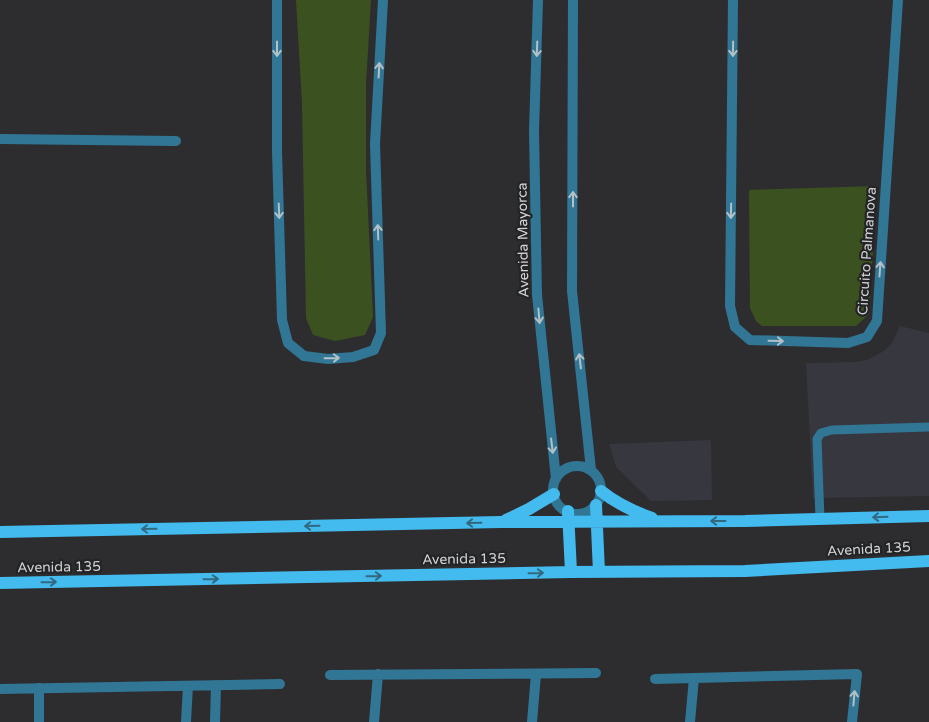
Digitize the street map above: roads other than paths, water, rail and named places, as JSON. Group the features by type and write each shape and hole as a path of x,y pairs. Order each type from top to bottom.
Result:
{"main road":[{"path":"601,491 628,510 661,521"},
{"path":"501,522 529,509 554,494"},
{"path":"596,505 598,572"},
{"path":"0,532 501,522 568,517 596,522 929,516"},
{"path":"568,517 571,572"},
{"name":"Avenida 135","path":"0,583 571,572 745,571 929,561"}],"street":[{"path":"277,0 277,151 282,320 288,344 304,356 328,358 353,357 374,350 381,333 375,144 382,0"},
{"name":"Avenida Mayorca","path":"538,0 534,131 537,295 556,479"},
{"path":"573,0 572,292 591,470"},
{"name":"Circuito Palmanova","path":"734,0 730,306 735,327 750,340 848,343 867,337 877,321 898,0"},
{"path":"0,139 176,141"},
{"path":"576,466 591,470 597,476 601,491 600,498 590,510 583,513 575,513 568,517 554,494 556,479 561,472 568,468 576,466"},
{"path":"330,674 596,674"},
{"path":"374,722 378,674"},
{"path":"532,722 536,674"},
{"path":"655,679 857,674 852,722"},
{"path":"690,722 694,678"},
{"path":"0,689 280,684"},
{"path":"215,722 216,685"},
{"path":"186,722 188,686"},
{"path":"39,688 39,722"}],"lane":[{"path":"820,519 817,439 821,433 832,430 929,427"}]}
